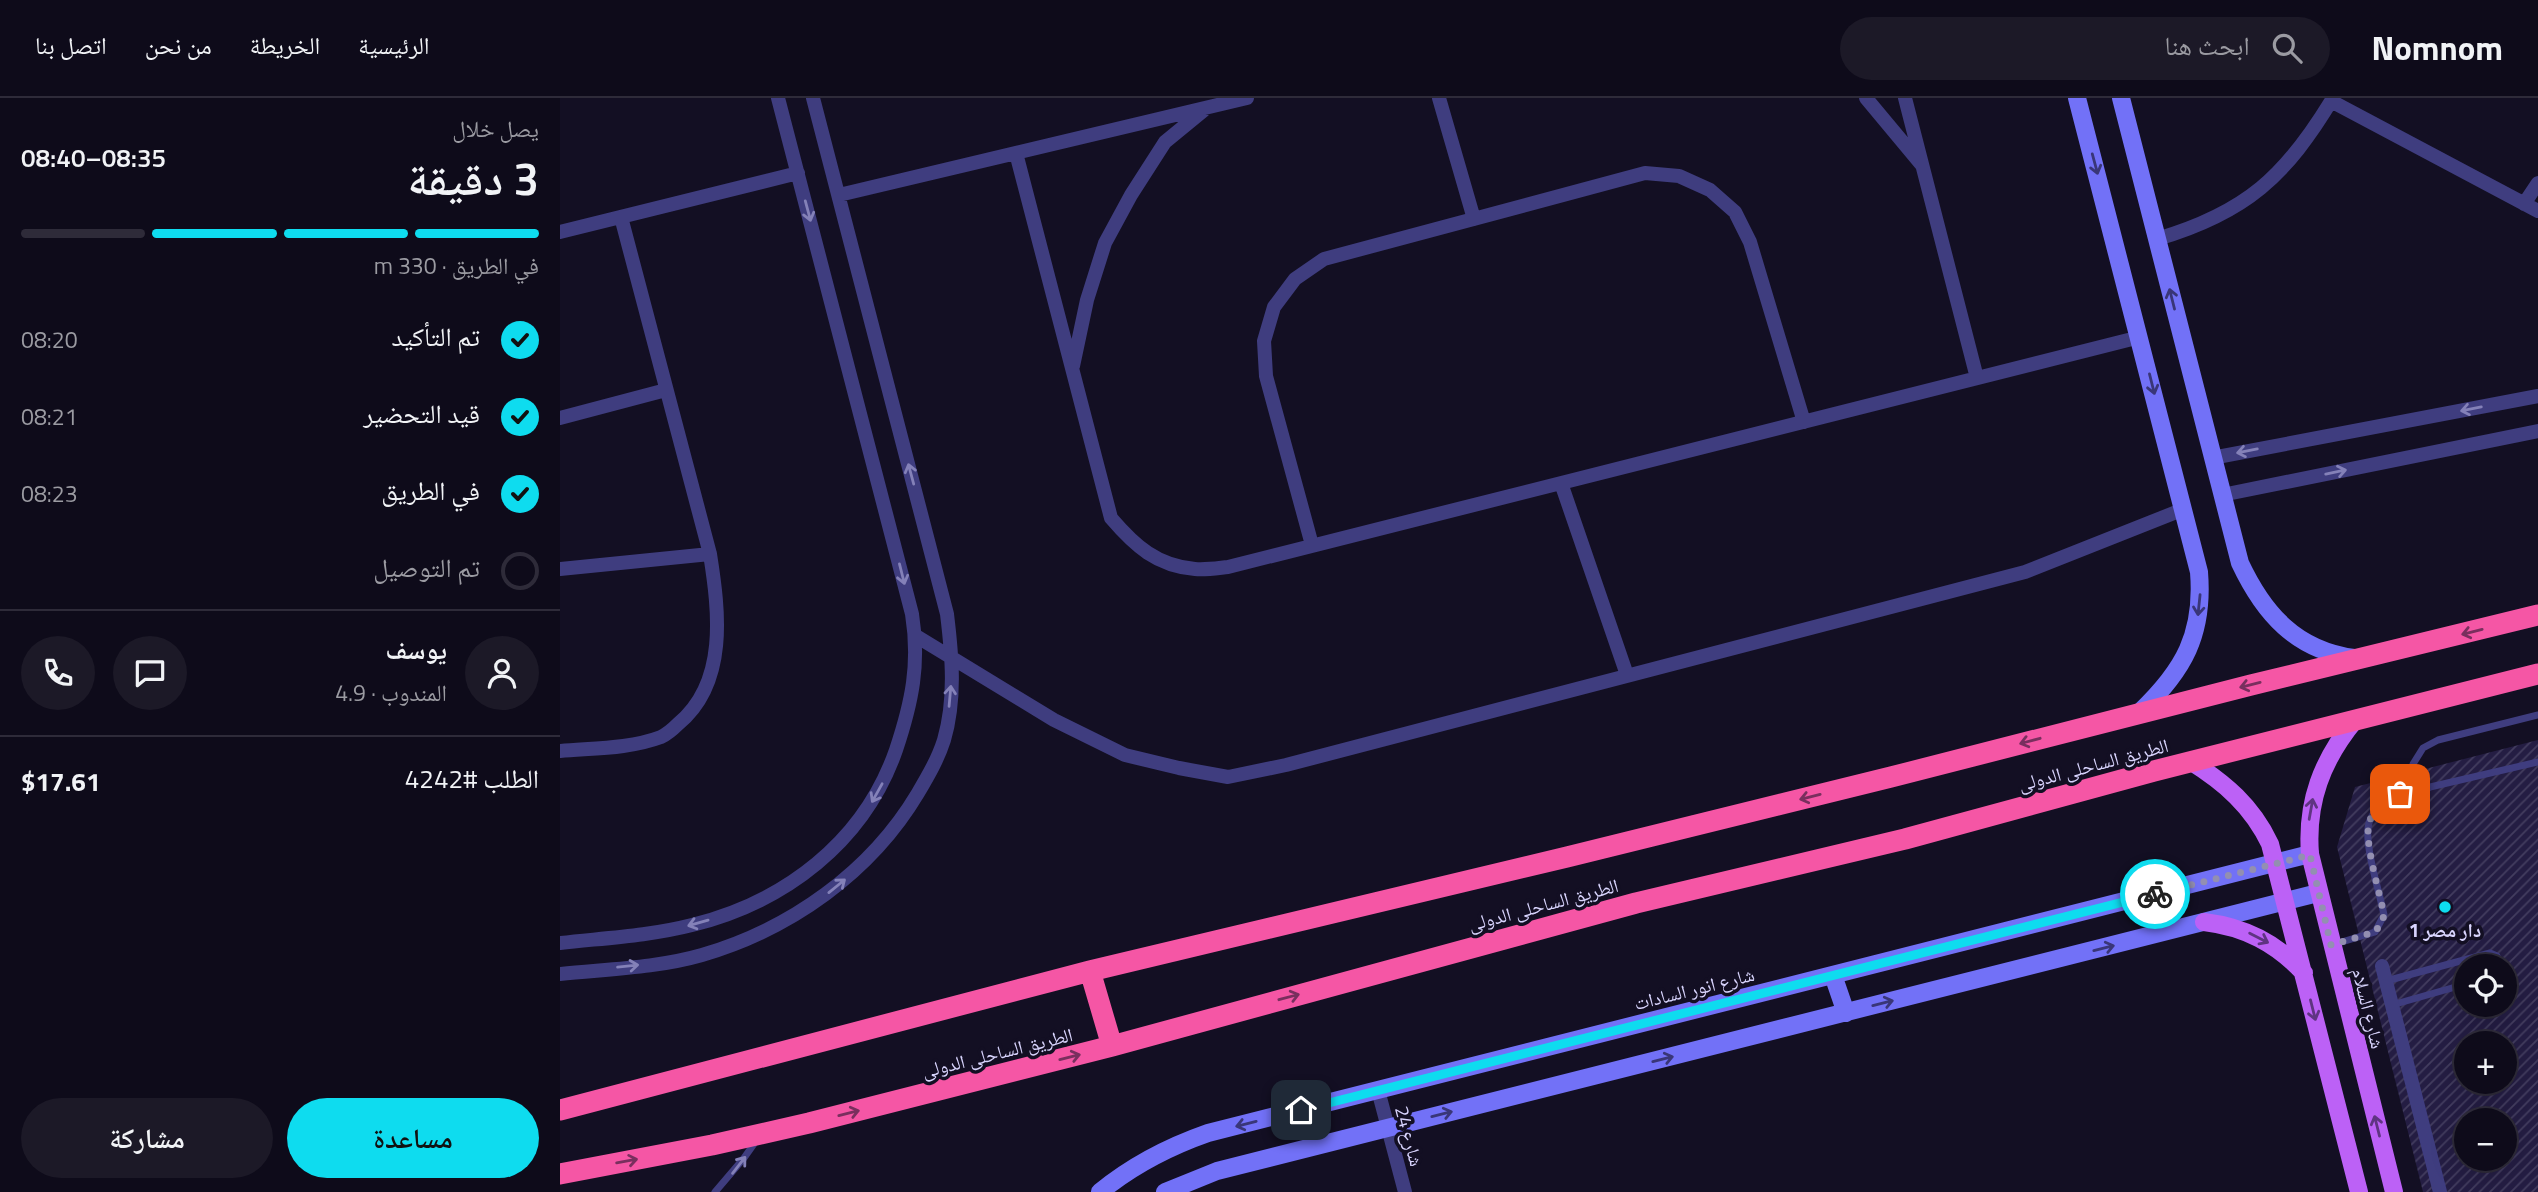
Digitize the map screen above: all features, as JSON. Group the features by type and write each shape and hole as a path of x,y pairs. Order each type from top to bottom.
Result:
{"highway":[{"name":"الطريق الساحلى الدولى","path":"560,1110 1090,971 1837,791 2140,712 2538,615"},
{"name":"الطريق الساحلى الدولى","path":"560,1174 759,1135 1112,1046 1609,910 1905,839 2190,761 2538,674"},
{"path":"1090,971 1112,1046"}],"main road":[{"path":"2077,98 2199,572 2199,612 2193,639 2179,670 2140,712"},
{"path":"2121,98 2240,563 2266,609 2296,636 2331,654 2361,659"},
{"name":"شارع السلام","path":"2355,720 2333,750 2317,783 2309,818 2310,855 2394,1192"},
{"path":"2190,761 2224,783 2251,811 2262,827 2276,863 2359,1192"},
{"name":"شارع انور السادات","path":"1100,1192 1140,1162 1185,1141 2310,855"},
{"path":"1165,1192 1216,1171 2318,893"},
{"path":"2204,922 2260,937 2291,959 2304,974"},
{"path":"1833,975 1846,1013"}],"street":[{"path":"560,943 650,933 693,925 774,895 810,872 841,843 868,810 888,772 915,682 916,636 912,614 778,98"},
{"path":"560,974 701,955 744,940 830,892 869,858 903,818 944,740 953,660 947,614 813,98"},
{"path":"839,195 1247,98"},
{"path":"1439,98 1474,219"},
{"path":"1866,98 1924,168"},
{"path":"1905,98 1977,378"},
{"path":"2157,239 2217,217 2260,190 2287,164 2311,134 2332,99 2538,211"},
{"path":"1072,371 1087,300 1105,243 1131,195 1165,142 1207,108"},
{"path":"1016,153 1111,519 1133,544 1162,561 1195,569 1228,567 2140,337"},
{"path":"560,232 798,173"},
{"path":"1312,545 1266,376 1264,341 1274,307 1295,279 1324,259 1645,173 1679,176 1710,190 1735,212 1750,242 1804,422"},
{"path":"2524,204 2538,183"},
{"path":"560,751 630,745 663,736 691,714 709,684 717,643 718,602 710,554 621,217"},
{"path":"560,418 666,390"},
{"path":"2212,458 2538,396"},
{"path":"2221,495 2538,431"},
{"path":"1561,482 1628,675"},
{"path":"916,636 1054,720 1125,755 1228,777 1299,761 2025,572 2184,509"},
{"path":"560,569 710,554"},
{"path":"2382,966 2440,1192"},
{"name":"شارع 24","path":"1378,1090 1405,1192"}],"lane":[{"path":"2420,789 2413,764 2423,748 2438,740 2538,715"},
{"path":"2331,945 2375,932 2382,922 2384,915 2368,838 2369,822 2377,810 2393,796 2538,762"},
{"path":"2386,981 2454,963"},
{"path":"2392,1005 2454,987"},
{"path":"715,1192 736,1169 759,1135"}],"building":[{"name":"دار مصر 1","path":"2538,740 2538,1192 2423,1192 2337,847 2355,787"}],"way so far":[{"path":"2155,894 2310,855 2331,945 2375,932 2384,915 2368,838 2369,822 2386,801 2400,794"}],"place":[{"name":"دار مصر 1","path":"2445,907"}],"route":[{"path":"1301,1110 2155,894"}]}
